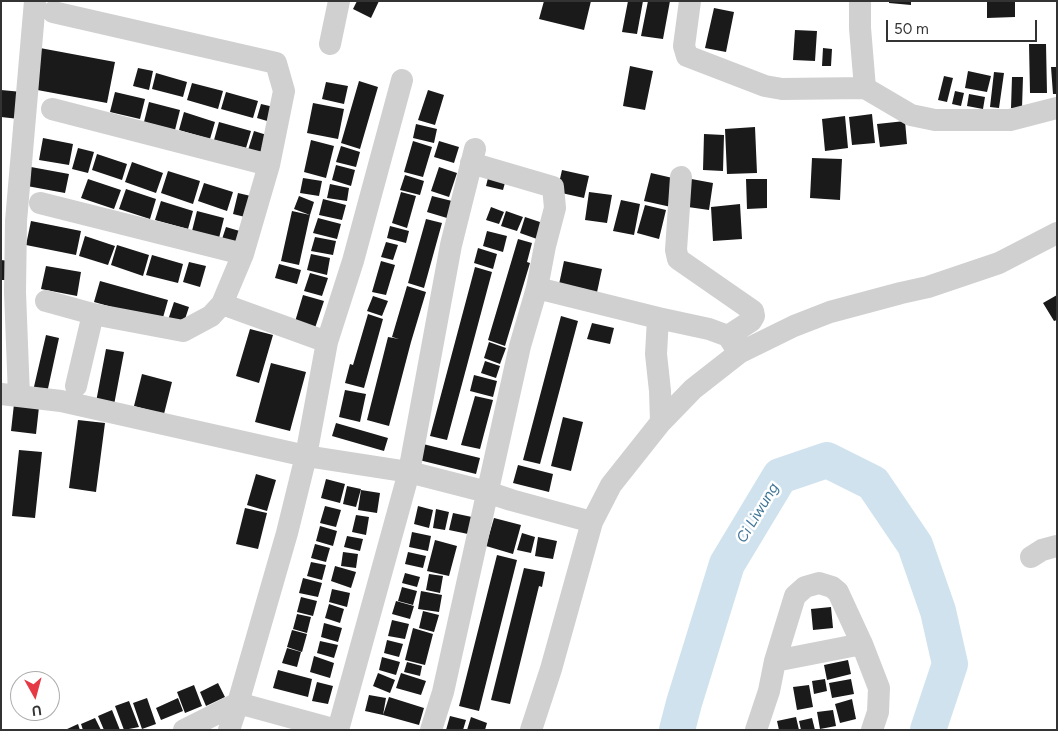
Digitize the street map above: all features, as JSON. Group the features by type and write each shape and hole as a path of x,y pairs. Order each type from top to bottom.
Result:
{"street":[{"path":"330,44 339,1"},
{"path":"690,1 684,46 687,56 765,86 782,89 865,88 911,115 935,120 1010,120 1057,108"},
{"path":"860,1 860,28 865,88"},
{"path":"46,301 93,314 183,331 211,316 222,304 243,254 269,166 284,90 276,63 44,7 9,220 14,292 10,395 61,401 306,456 409,472 592,522"},
{"path":"229,730 287,533 306,456 327,342 370,200 402,80"},
{"path":"52,109 269,166"},
{"path":"184,730 238,703 338,730 409,472 451,245 473,156 553,187 555,208 537,288 520,346 443,692 431,730"},
{"path":"531,730 551,669 592,522 612,485 661,422 734,344 754,316 753,311 678,259 676,250 681,177"},
{"path":"40,203 243,254"},
{"path":"537,288 709,329 734,344 794,326 830,312 901,292 928,288 999,263 1055,239"},
{"path":"222,304 327,342"},
{"path":"76,386 93,314"},
{"path":"658,318 656,354 661,422"},
{"path":"1031,557 1042,550 1057,546"},
{"path":"756,730 769,691 795,596 805,587 815,583 832,587 838,592 862,644 879,688 878,712 872,730"},
{"path":"776,661 862,644"}],"building":[{"path":"357,1 379,1 371,18 353,9"},
{"path":"544,1 591,1 584,30 539,19"},
{"path":"628,1 643,1 637,34 622,32"},
{"path":"648,1 670,1 663,39 641,36"},
{"path":"889,1 911,1 911,5 889,3"},
{"path":"987,1 1015,1 1015,17 987,18"},
{"path":"714,8 734,12 726,52 705,48"},
{"path":"795,30 817,31 815,61 793,60"},
{"path":"1029,44 1046,44 1047,93 1030,93"},
{"path":"40,48 115,62 107,103 32,89"},
{"path":"823,48 832,49 831,66 822,66"},
{"path":"630,66 653,71 645,110 623,106"},
{"path":"1051,67 1057,67 1057,94 1053,94"},
{"path":"138,68 153,71 149,90 133,86"},
{"path":"968,71 991,76 987,92 965,88"},
{"path":"994,72 1004,73 999,108 990,107"},
{"path":"156,73 187,82 183,97 152,89"},
{"path":"944,76 953,78 947,102 938,100"},
{"path":"1012,77 1023,77 1022,108 1011,108"},
{"path":"359,81 378,87 360,149 341,143"},
{"path":"326,82 348,86 344,104 322,99"},
{"path":"192,83 223,91 218,109 187,100"},
{"path":"1,90 22,92 19,119 1,117"},
{"path":"428,90 444,95 435,125 418,120"},
{"path":"955,91 964,93 961,106 952,104"},
{"path":"115,92 145,99 140,119 110,112"},
{"path":"226,92 258,101 253,118 221,109"},
{"path":"969,94 985,97 983,109 967,106"},
{"path":"149,102 180,110 175,130 144,122"},
{"path":"313,103 344,109 338,139 307,133"},
{"path":"261,104 278,108 274,123 257,118"},
{"path":"184,112 215,122 210,139 179,130"},
{"path":"872,114 875,143 852,145 849,117"},
{"path":"845,116 848,148 825,151 822,119"},
{"path":"905,121 907,144 880,147 877,124"},
{"path":"219,122 251,131 246,148 214,140"},
{"path":"416,124 437,129 434,143 413,138"},
{"path":"755,127 757,173 727,174 725,129"},
{"path":"254,131 270,136 264,155 248,150"},
{"path":"704,134 724,135 723,171 703,170"},
{"path":"43,138 73,144 69,165 39,160"},
{"path":"311,140 334,146 326,178 304,172"},
{"path":"413,141 432,147 423,177 404,172"},
{"path":"439,141 459,147 454,163 434,157"},
{"path":"341,146 360,152 356,167 336,162"},
{"path":"78,148 94,152 88,173 72,169"},
{"path":"97,154 127,164 122,180 92,170"},
{"path":"812,158 842,159 840,200 810,198"},
{"path":"132,162 163,173 156,193 125,182"},
{"path":"336,165 355,170 351,186 332,180"},
{"path":"31,167 69,174 65,193 27,186"},
{"path":"439,167 457,173 449,197 431,191"},
{"path":"562,170 589,176 584,198 557,192"},
{"path":"168,171 200,181 193,204 161,193"},
{"path":"651,173 677,179 671,207 644,201"},
{"path":"489,174 506,179 503,190 486,186"},
{"path":"405,175 424,181 420,195 400,190"},
{"path":"303,178 322,181 319,196 300,193"},
{"path":"686,178 713,183 709,210 681,206"},
{"path":"88,179 121,190 114,209 81,198"},
{"path":"746,179 767,179 767,208 747,209"},
{"path":"204,183 233,192 227,211 198,201"},
{"path":"330,184 349,188 347,201 327,198"},
{"path":"126,189 156,199 150,219 119,209"},
{"path":"401,192 416,196 407,228 392,223"},
{"path":"589,192 612,195 607,223 585,220"},
{"path":"238,193 255,197 249,218 233,214"},
{"path":"299,196 314,202 310,215 294,209"},
{"path":"432,196 452,201 447,218 427,212"},
{"path":"323,199 346,205 342,220 319,215"},
{"path":"621,200 640,204 634,235 613,231"},
{"path":"161,201 193,211 188,229 155,220"},
{"path":"740,204 742,239 713,241 711,207"},
{"path":"645,205 666,210 659,239 637,233"},
{"path":"491,207 504,212 499,224 486,220"},
{"path":"197,211 224,218 219,238 192,231"},
{"path":"292,211 310,215 299,265 281,261"},
{"path":"506,211 523,217 517,231 501,226"},
{"path":"525,217 543,223 537,239 520,233"},
{"path":"318,218 341,224 337,239 313,233"},
{"path":"426,219 442,223 424,288 408,283"},
{"path":"31,221 81,231 76,255 26,245"},
{"path":"390,226 409,231 406,243 387,238"},
{"path":"226,227 243,232 238,247 221,242"},
{"path":"487,231 507,236 503,252 483,246"},
{"path":"85,236 115,246 108,265 79,256"},
{"path":"315,237 336,241 333,255 311,251"},
{"path":"518,239 532,243 527,262 530,263 505,346 488,340"},
{"path":"386,242 398,245 393,260 381,257"},
{"path":"117,245 149,255 143,276 111,265"},
{"path":"478,248 497,254 493,269 474,263"},
{"path":"311,254 330,258 327,275 307,270"},
{"path":"152,255 183,264 178,283 146,275"},
{"path":"1,260 9,261 8,280 1,280"},
{"path":"381,261 395,265 386,295 372,292"},
{"path":"564,261 602,269 596,297 558,289"},
{"path":"189,262 206,266 200,287 183,282"},
{"path":"279,264 301,270 297,284 275,278"},
{"path":"46,266 81,272 77,296 41,289"},
{"path":"475,267 492,272 447,440 430,436"},
{"path":"310,273 328,278 322,296 304,291"},
{"path":"100,281 168,300 162,321 94,302"},
{"path":"407,286 426,292 389,426 367,420 388,337 399,339 392,337"},
{"path":"303,295 324,301 314,331 294,325"},
{"path":"1057,295 1057,320 1054,321 1043,303"},
{"path":"373,296 388,301 382,316 367,311"},
{"path":"174,302 189,307 182,328 167,323"},
{"path":"368,314 383,319 364,388 345,383 350,364 353,365"},
{"path":"561,316 578,321 540,464 523,460"},
{"path":"592,323 614,328 610,344 587,339"},
{"path":"250,329 273,335 259,383 236,376"},
{"path":"46,335 59,338 47,393 33,391"},
{"path":"489,342 506,348 500,364 484,358"},
{"path":"106,349 124,352 114,405 96,402"},
{"path":"485,361 500,366 496,378 481,373"},
{"path":"271,363 306,372 290,431 255,422"},
{"path":"142,374 172,382 164,414 134,406"},
{"path":"474,375 497,381 493,397 470,391"},
{"path":"345,390 366,394 360,422 339,417"},
{"path":"475,396 493,400 480,449 461,445"},
{"path":"14,404 39,407 36,434 11,431"},
{"path":"563,417 583,422 571,471 551,466"},
{"path":"78,420 105,423 96,492 69,488"},
{"path":"336,423 388,438 384,451 332,436"},
{"path":"423,444 480,458 476,474 419,460"},
{"path":"19,450 42,452 35,518 12,516"},
{"path":"518,465 553,474 549,492 513,483"},
{"path":"256,474 276,480 267,511 247,505"},
{"path":"326,479 345,484 340,503 321,498"},
{"path":"347,486 361,489 356,507 343,504"},
{"path":"361,490 380,493 377,513 358,510"},
{"path":"325,506 341,510 336,527 320,523"},
{"path":"418,506 433,510 429,528 414,524"},
{"path":"245,508 267,513 258,549 236,544"},
{"path":"436,509 449,512 445,530 433,528"},
{"path":"453,513 472,517 468,534 449,530"},
{"path":"356,515 369,517 366,535 352,532"},
{"path":"494,518 521,525 513,554 486,546"},
{"path":"320,526 337,531 333,546 316,541"},
{"path":"412,532 431,536 428,551 409,547"},
{"path":"522,533 535,537 531,553 517,550"},
{"path":"347,536 363,539 360,551 344,547"},
{"path":"538,537 557,541 553,559 535,556"},
{"path":"435,540 457,546 449,576 427,571"},
{"path":"315,544 330,548 326,562 311,558"},
{"path":"343,552 358,554 356,568 341,566"},
{"path":"408,552 426,556 423,568 405,564"},
{"path":"497,555 517,560 479,711 459,706"},
{"path":"311,562 326,565 322,580 307,576"},
{"path":"335,566 356,572 351,588 331,581"},
{"path":"524,568 545,572 542,587 539,586 510,704 491,700"},
{"path":"405,573 420,577 417,587 402,583"},
{"path":"429,574 443,576 440,593 426,590"},
{"path":"303,578 322,583 318,597 299,593"},
{"path":"402,587 417,591 413,605 398,601"},
{"path":"332,589 350,593 347,607 329,602"},
{"path":"421,591 442,595 439,612 418,609"},
{"path":"301,597 317,601 313,616 297,612"},
{"path":"396,601 414,606 410,619 392,614"},
{"path":"329,604 344,609 340,623 325,618"},
{"path":"831,607 833,628 813,630 811,609"},
{"path":"423,611 439,615 434,632 419,628"},
{"path":"297,614 311,617 307,633 293,629"},
{"path":"392,620 409,624 405,639 388,636"},
{"path":"324,623 342,628 338,642 321,637"},
{"path":"413,628 433,634 425,665 405,660"},
{"path":"292,630 307,634 302,652 287,647"},
{"path":"387,640 403,644 399,657 384,653"},
{"path":"320,641 338,645 334,658 317,653"},
{"path":"287,648 301,652 297,667 282,663"},
{"path":"314,656 334,663 330,678 310,672"},
{"path":"382,657 400,662 396,675 379,670"},
{"path":"848,660 851,674 827,680 824,665"},
{"path":"407,662 422,666 420,676 404,672"},
{"path":"278,670 312,679 308,697 273,688"},
{"path":"378,673 395,680 390,693 373,686"},
{"path":"401,673 426,681 421,695 396,688"},
{"path":"825,679 827,691 814,694 812,681"},
{"path":"851,679 854,694 832,698 829,683"},
{"path":"317,682 333,686 328,704 312,701"},
{"path":"218,683 225,697 206,706 200,692"},
{"path":"194,685 202,706 185,713 177,692"},
{"path":"809,685 813,707 797,710 793,687"},
{"path":"369,695 386,698 383,715 365,711"},
{"path":"389,697 424,708 419,725 383,715"},
{"path":"147,698 156,724 142,729 133,703"},
{"path":"178,698 183,711 161,720 156,708"},
{"path":"852,699 856,719 840,723 835,704"},
{"path":"129,701 139,727 124,730 115,706"},
{"path":"112,710 120,730 104,730 98,716"},
{"path":"833,710 836,726 820,729 817,712"},
{"path":"450,716 466,720 463,730 446,730"},
{"path":"471,717 487,723 485,730 467,730"},
{"path":"796,717 799,730 779,730 777,721"},
{"path":"95,718 101,730 83,730 81,724"},
{"path":"812,718 815,730 801,730 799,721"},
{"path":"78,724 80,730 65,730"}],"waterway":[{"name":"Ci Liwung","path":"677,730 727,564 780,476 827,460 873,483 915,545 938,611 950,664 928,730"}]}
